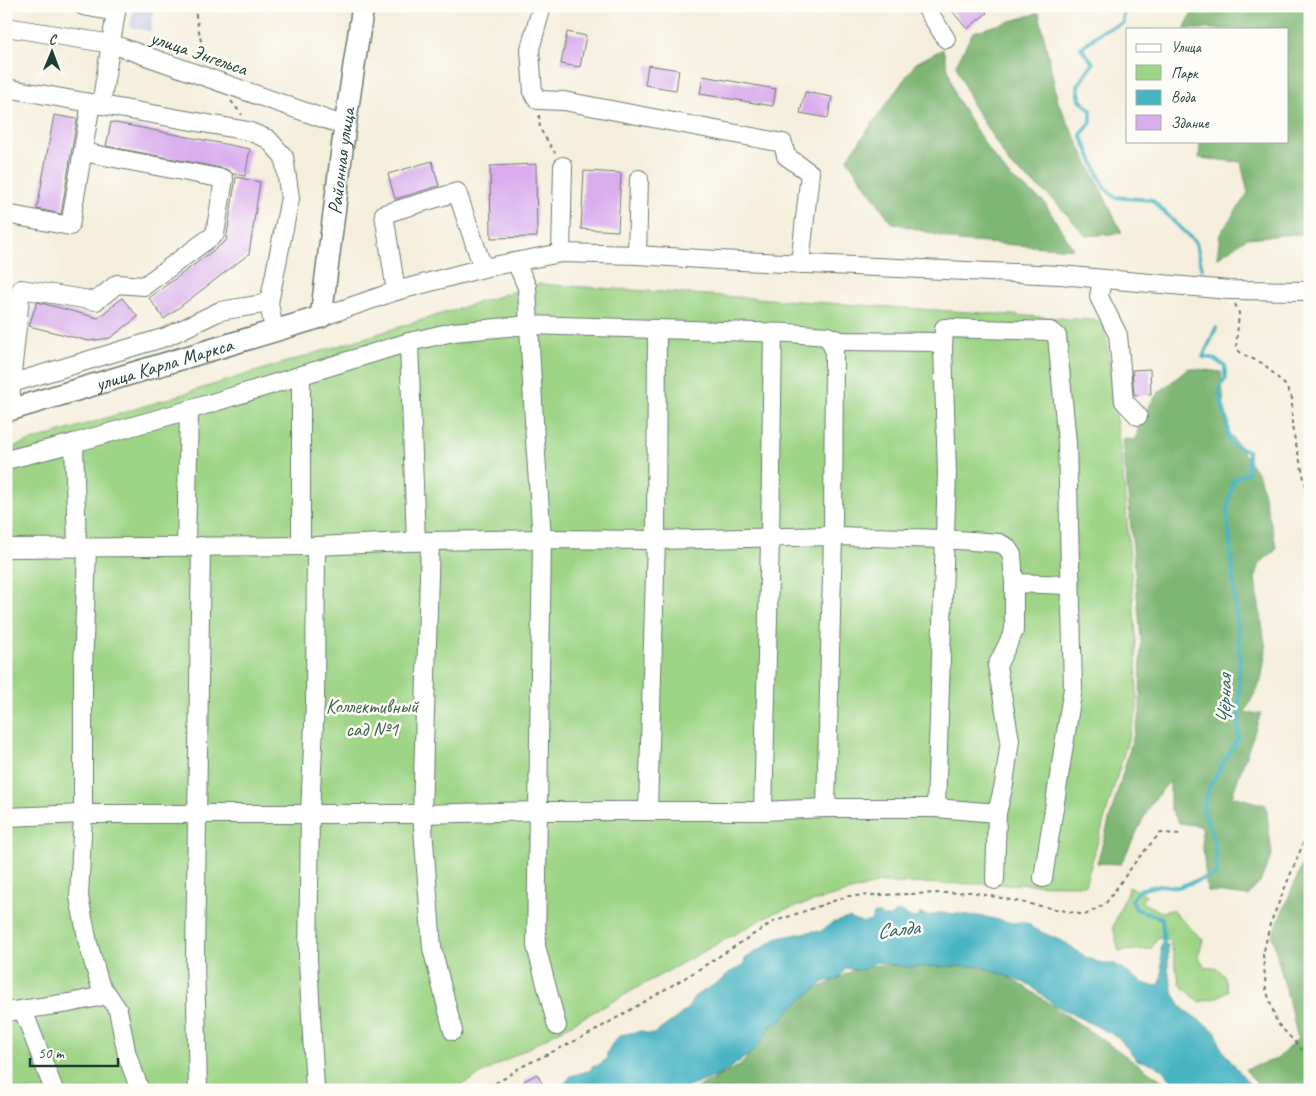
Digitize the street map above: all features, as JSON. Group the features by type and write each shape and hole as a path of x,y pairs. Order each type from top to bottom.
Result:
{"main road":[{"name":"Районная улица","path":"321,317 345,126 363,6"},
{"name":"улица Карла Маркса","path":"9,410 321,317"}],"street":[{"path":"6,214 70,226 83,152 112,44 117,9 83,6"},
{"path":"542,6 530,49 533,93 538,100 564,101 783,143 786,156 810,173 800,264"},
{"path":"925,6 946,39"},
{"name":"улица Энгельса","path":"6,27 112,44 345,126"},
{"path":"6,88 248,131 268,139 284,157 290,198 269,303 274,330"},
{"path":"9,410 9,384 21,289 96,301 117,284 144,286 216,234 224,179 83,152"},
{"path":"561,253 563,166"},
{"path":"637,255 639,180"},
{"path":"396,292 384,214 457,192 483,268"},
{"path":"321,317 396,292 483,268 561,253 1050,275 1229,290 1310,291"},
{"path":"516,262 527,287 542,540 536,946 556,1026"},
{"path":"1102,279 1100,296 1118,335 1124,400 1138,416"},
{"path":"9,384 166,337 220,311 269,303"},
{"path":"6,460 74,444 409,342 453,332 529,326 657,329 827,336 841,341 934,342 943,348"},
{"path":"936,808 947,472 944,328 1050,331 1057,336 1066,443 1073,688 1043,878"},
{"path":"648,810 656,540 657,329"},
{"path":"763,811 773,333"},
{"path":"826,808 833,536 834,349 827,336"},
{"path":"409,342 423,542 422,814 432,948 453,1031"},
{"path":"301,375 315,701 310,814 308,960 316,1090"},
{"path":"190,410 198,814 195,957 198,1090"},
{"path":"74,444 82,548 83,814 79,897 88,943 100,985 118,1010 127,1055 140,1090"},
{"path":"6,548 308,546 423,542 770,539 833,536 998,543 1008,547 1012,555 1014,631 997,666 1010,740 1004,784 997,812 995,880"},
{"path":"1014,582 1070,586"},
{"path":"6,817 83,814 422,814 648,810 763,811 826,808 936,808 997,812"},
{"path":"54,1090 15,1011 69,1004 108,995"}],"path":[{"path":"538,100 540,129 563,166"},
{"path":"1229,290 1239,313 1236,348 1242,354 1264,364 1285,385 1292,398 1292,427 1310,504"},
{"path":"1310,827 1270,924 1262,955 1266,989 1277,1023 1310,1058"},
{"path":"481,1090 505,1078 519,1068 591,1033 693,973 774,922 848,896 971,892 1085,914 1106,903 1136,861 1160,832 1182,834"}],"shaded area":[{"path":"134,6 154,6 151,31 130,27"}],"green space":[{"path":"1190,6 1310,6 1310,233 1247,238 1217,258 1220,234 1248,193 1241,162 1199,158 1200,142 1288,142 1288,28 1184,28 1193,11"},
{"path":"1039,13 1058,102 1122,233 1086,236 1053,199 1010,165 971,102 956,65 973,32"},
{"path":"943,49 955,96 986,146 1010,177 1044,202 1073,249 958,241 891,222 847,159 916,63"},
{"name":"Коллективный сад №1","path":"538,284 1104,321 1123,473 1136,635 1137,709 1085,885 879,883 773,913 452,1090 6,1090 6,449"},
{"path":"1189,368 1221,372 1226,429 1259,475 1277,549 1260,563 1255,579 1266,650 1261,681 1244,714 1261,713 1232,796 1266,805 1272,855 1260,882 1248,896 1207,891 1201,826 1179,823 1170,808 1170,781 1151,803 1121,864 1097,863 1140,713 1141,639 1123,439 1136,440 1140,419 1158,393"},
{"path":"1310,847 1310,1090 1262,1090 1245,1069 1277,1059 1298,1038 1272,936"},
{"path":"1129,887 1146,895 1141,902 1161,912 1172,910 1203,940 1198,956 1206,968 1216,967 1225,977 1228,991 1216,998 1199,1002 1180,984 1170,941 1158,937 1151,949 1119,951 1113,927"},
{"path":"878,965 973,966 1003,974 1176,1090 693,1090 742,1064 772,1025 807,994 852,971"}],"water":[{"name":"Салда","path":"896,912 901,912 913,918 919,917 920,913 928,916 938,913 959,914 1030,924 1032,928 1066,943 1087,958 1104,964 1115,964 1143,983 1153,986 1159,985 1162,978 1161,946 1164,944 1168,945 1168,970 1173,993 1183,1009 1216,1032 1221,1048 1254,1090 1177,1088 1164,1071 1153,1064 1137,1060 1118,1037 1054,1005 1030,985 980,966 907,967 876,962 862,970 846,968 837,980 826,981 791,1009 779,1022 772,1024 760,1044 747,1056 720,1075 688,1087 685,1090 560,1090 571,1076 591,1070 592,1066 597,1066 607,1059 607,1053 620,1035 641,1031 654,1034 689,1007 695,996 719,982 730,972 743,966 745,959 777,938 814,931 820,932 832,923 849,918 865,922 871,921 874,914 890,917"}],"building":[{"path":"948,6 982,6 987,13 967,29"},
{"path":"567,32 586,36 580,67 561,64"},
{"path":"648,65 679,70 676,90 645,85"},
{"path":"703,76 776,89 773,106 700,94"},
{"path":"805,92 832,97 828,118 800,113"},
{"path":"54,115 77,119 61,214 37,209"},
{"path":"111,122 250,149 245,176 233,174 226,169 106,146"},
{"path":"432,161 439,186 395,199 388,174"},
{"path":"536,164 537,237 491,238 490,166"},
{"path":"584,171 621,173 618,231 581,229"},
{"path":"236,177 260,182 249,254 164,319 149,298 226,241"},
{"path":"122,298 138,317 110,338 89,341 29,326 37,302 98,318"},
{"path":"1150,369 1151,394 1134,395 1132,370"},
{"path":"537,1074 544,1087 539,1090 529,1090 524,1081"}],"waterway":[{"name":"Чёрная","path":"1118,6 1123,12 1123,23 1102,31 1081,48 1093,63 1078,85 1080,100 1091,110 1091,122 1081,135 1104,187 1115,197 1152,200 1196,243 1202,269"},
{"name":"Чёрная","path":"1164,947 1162,918 1136,909 1132,899 1139,890 1160,885 1178,887 1217,874 1215,844 1203,808 1209,787 1238,739 1240,653 1227,512 1233,480 1248,472 1248,451 1229,443 1227,420 1219,394 1220,387 1225,379 1225,366 1212,358 1203,357 1216,328"}]}
